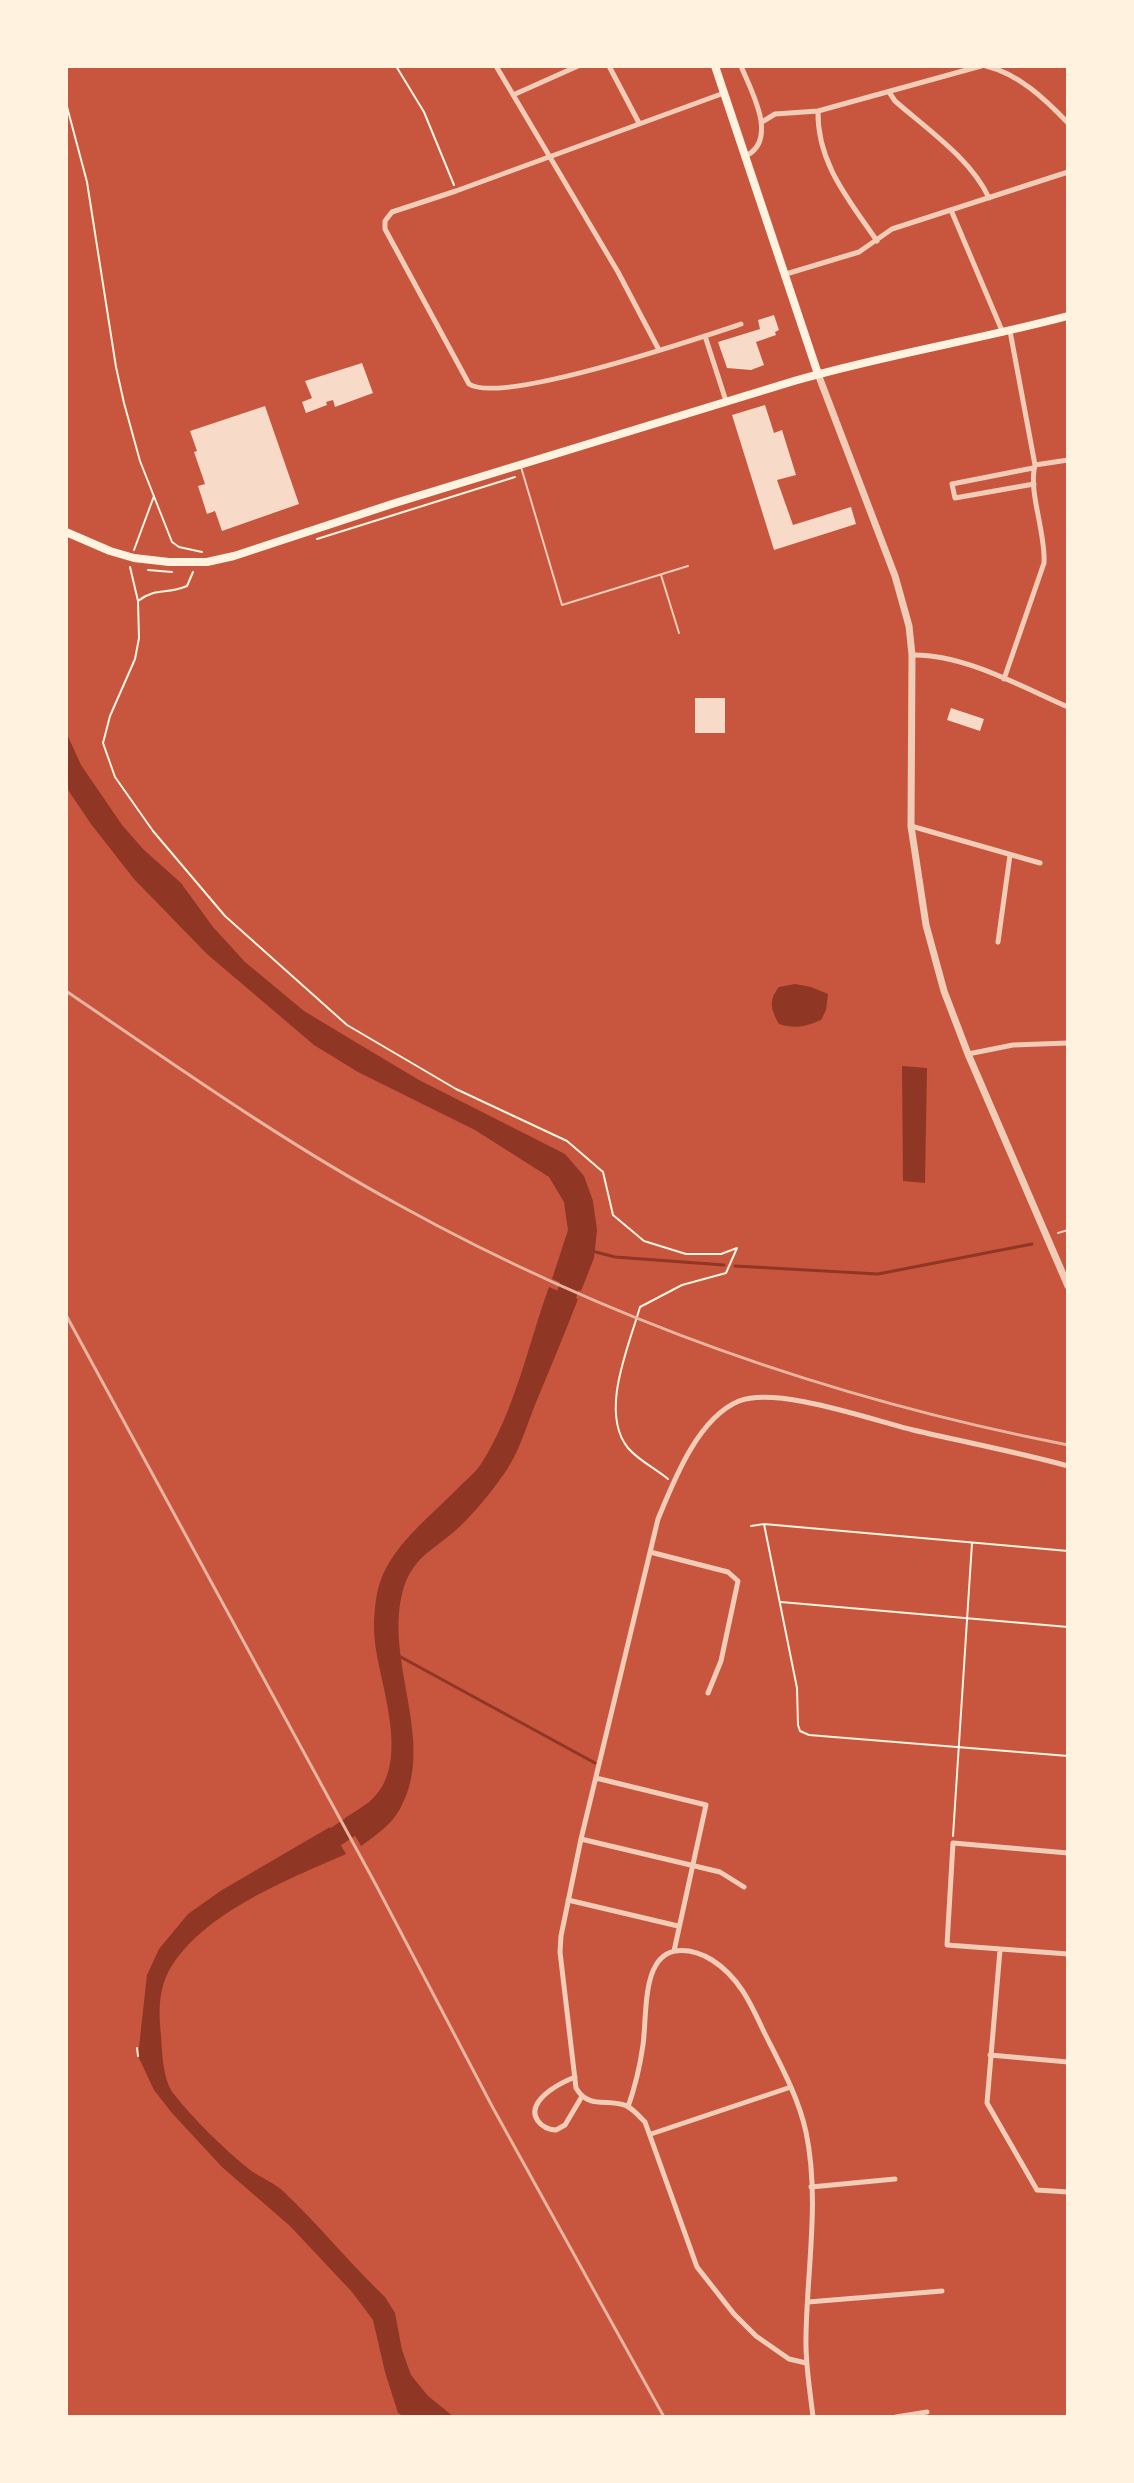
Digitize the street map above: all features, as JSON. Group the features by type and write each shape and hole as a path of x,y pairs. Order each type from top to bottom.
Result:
{"main road":[{"path":"715,66 818,374"},
{"path":"66,532 110,551 133,557 189,564 234,556 521,464 818,374 1007,332 1068,316"}],"street":[{"path":"496,66 618,272 659,350"},
{"path":"513,95 578,66"},
{"path":"609,66 639,123"},
{"path":"741,66 762,122 759,144 755,151 746,156"},
{"path":"762,122 776,114 818,111 981,66"},
{"path":"986,66 1004,71 1022,82 1068,123"},
{"path":"889,92 895,101 967,166 983,186 989,198"},
{"path":"724,93 549,155 456,191 392,212 385,221 385,229 469,384 475,388 484,389 604,368 741,324"},
{"path":"818,111 819,139 826,160 835,179 877,241"},
{"path":"786,274 859,252 892,229 1068,172"},
{"path":"951,210 1007,332 1034,467 1034,484 1045,551 1044,564 1004,679"},
{"path":"705,336 726,401"},
{"path":"818,374 895,576 909,626 912,655 911,826 926,925 944,992 968,1054 1068,1286"},
{"path":"1034,484 955,498 952,484 1068,460"},
{"path":"912,655 943,657 1004,679 1068,707"},
{"path":"911,826 1040,863"},
{"path":"998,942 1010,855"},
{"path":"968,1054 1012,1045 1068,1043"},
{"path":"806,2363 789,2359 756,2336 713,2290 697,2267 688,2248 651,2134 645,2122 628,2107 592,2102 582,2098 576,2088 560,1952 561,1936 581,1839 658,1519 683,1462 710,1425 725,1410 739,1401 752,1398 803,1402 1068,1466"},
{"path":"650,1552 728,1572 738,1581 721,1661 708,1693"},
{"path":"596,1778 705,1805 674,1951"},
{"path":"581,1839 720,1872 744,1887"},
{"path":"1068,1854 953,1843 947,1945 1068,1954"},
{"path":"568,1900 678,1926"},
{"path":"1000,1950 987,2103 1037,2190 1068,2192"},
{"path":"628,2107 643,2047 652,1973 661,1958 674,1951 688,1951 710,1959 724,1968 739,1983 791,2087 806,2132 811,2187 806,2363 813,2417"},
{"path":"990,2055 1068,2062"},
{"path":"575,2077 563,2082 539,2101 536,2119 542,2127 556,2130 566,2125 582,2098"},
{"path":"651,2134 791,2087"},
{"path":"811,2187 895,2179"},
{"path":"808,2302 942,2291"},
{"path":"896,2417 927,2412"}],"lane":[{"path":"521,464 562,605 688,566"},
{"path":"660,575 679,633"},
{"path":"1068,1132 1068,1144"},
{"path":"1058,1233 1068,1230"}],"path":[{"path":"396,66 424,112 456,191"},
{"path":"66,103 87,182 116,367 140,461 172,542 179,547 206,554"},
{"path":"313,541 523,474"},
{"path":"133,557 136,538 154,496"},
{"path":"130,566 138,601 139,638 135,659 110,716 104,743 115,777 153,831 225,916 347,1025 456,1089 567,1141 603,1172 613,1215 644,1242 686,1254 722,1254 737,1248 726,1273 682,1285 640,1307 615,1394 618,1428 628,1449 673,1482"},
{"path":"138,601 149,592 174,592 187,586 193,572"},
{"path":"764,1524 797,1688 800,1731 809,1735 1068,1756"},
{"path":"751,1526 764,1524 1068,1551"},
{"path":"953,1843 972,1543"},
{"path":"781,1602 1068,1627"},
{"path":"137,2048 138,2056"}],"shaded area":[{"path":"66,732 81,765 122,825 143,849 181,883 213,927 245,962 304,1011 352,1040 419,1080 565,1154 584,1176 593,1201 597,1230 594,1258 581,1291 552,1279 568,1230 564,1202 549,1177 475,1130 358,1072 314,1045 207,954 134,879 91,824 66,787"},
{"path":"795,984 828,994 826,1010 821,1020 800,1026 779,1024 773,1009 773,997 779,987"},
{"path":"902,1066 927,1068 925,1183 903,1181"},
{"path":"549,1287 578,1299 515,1454 501,1479 476,1510 416,1564 406,1582 402,1594 399,1621 400,1648 414,1758 410,1784 396,1815 382,1830 361,1846 345,1818 368,1803 381,1788 389,1769 392,1749 391,1727 374,1637 378,1589 383,1574 401,1546 476,1470 493,1444 512,1400"},
{"path":"330,1827 346,1854 244,1902 220,1918 179,1955 166,1977 160,1999 165,2073 173,2093 200,2124 250,2170 284,2192 385,2297 395,2313 402,2350 411,2375 428,2396 454,2417 405,2417 398,2413 385,2372 373,2320 352,2292 290,2226 222,2167 172,2113 154,2090 138,2056 147,1975 159,1949 188,1914 222,1890"}],"building":[{"path":"774,315 779,330 775,332 776,335 756,342 764,365 751,370 727,368 718,342 760,329 758,320"},
{"path":"362,363 373,393 335,407 333,400 326,402 327,405 306,413 302,402 312,398 305,381"},
{"path":"765,405 774,433 782,430 796,475 777,480 793,525 851,507 856,524 774,550 732,415"},
{"path":"265,406 299,504 222,531 215,511 207,514 198,486 205,484 194,452 197,451 190,431"},
{"path":"695,698 725,698 725,733 695,733"},
{"path":"951,708 984,719 980,731 947,720"}],"waterway":[{"path":"735,1266 878,1274 1032,1244"},
{"path":"592,1251 615,1257 724,1265"},
{"path":"559,1319 577,1261"},
{"path":"399,1656 595,1763"},
{"path":"313,1852 371,1813"}],"railway":[{"path":"66,991 230,1102 356,1181 478,1247 559,1285 641,1320 808,1379 893,1404 1068,1445"},
{"path":"66,1315 376,1885 493,2108 664,2417"}]}
